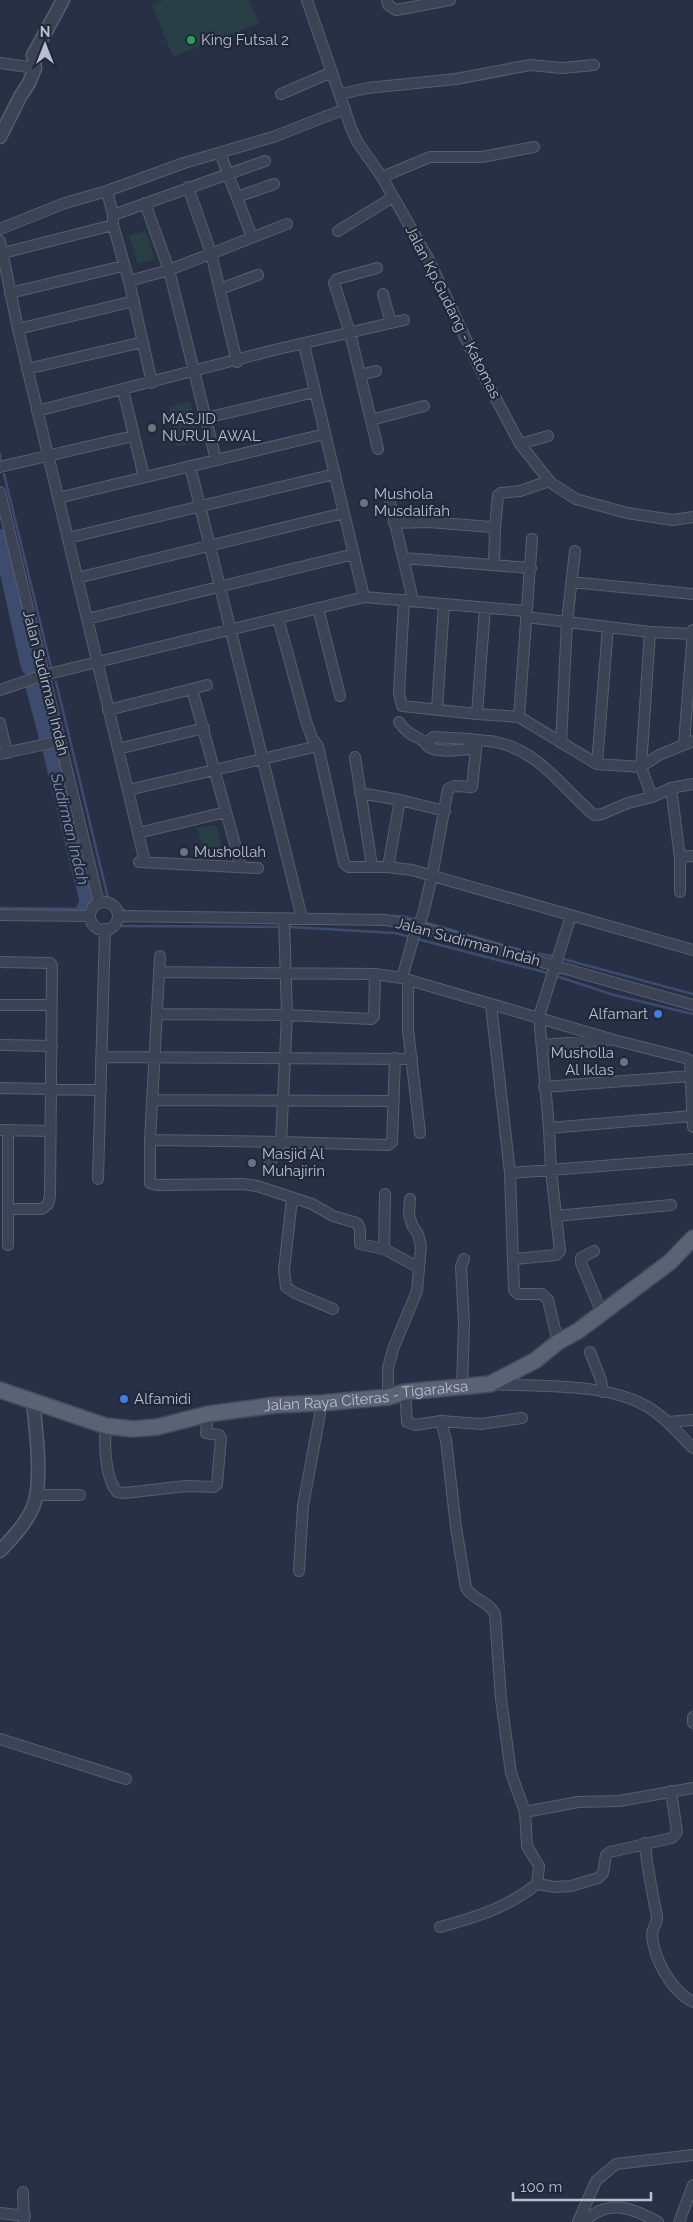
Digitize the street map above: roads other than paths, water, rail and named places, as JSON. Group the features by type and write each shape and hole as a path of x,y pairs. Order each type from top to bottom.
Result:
{"main road":[{"name":"Jalan Raya Citeras - Tigaraksa","path":"0,1390 106,1426 134,1429 156,1427 208,1414 275,1405 322,1404 388,1397 406,1392 490,1384 536,1360 558,1342 602,1313 670,1262 693,1238"}],"street":[{"path":"0,137 7,119 29,83 35,68 34,55 63,0"},
{"name":"Jalan Kp.Gudang - Katomas","path":"307,0 358,143 382,177 428,260 477,363 520,444 549,481 562,492 576,499 627,513 673,520 693,518"},
{"path":"387,0 388,5 396,10 450,0"},
{"path":"0,64 35,68"},
{"path":"341,94 368,88 456,78 530,65 562,68 594,66"},
{"path":"281,94 332,72"},
{"path":"0,229 65,203 107,191 184,162 273,137 345,110"},
{"path":"382,177 430,157 482,157 534,147"},
{"path":"220,153 252,237"},
{"path":"3,253 113,220 145,203 265,161"},
{"path":"237,196 274,184"},
{"path":"188,187 211,253 236,362"},
{"path":"107,191 123,266 129,280 152,383"},
{"path":"338,231 393,197"},
{"path":"145,203 169,270 196,372 216,460"},
{"path":"129,280 169,270 287,224"},
{"path":"0,241 27,369 138,833 142,862 258,868"},
{"path":"10,293 123,266"},
{"path":"377,268 335,280 378,449"},
{"path":"220,290 258,275"},
{"path":"383,294 391,323"},
{"path":"18,329 134,301"},
{"path":"37,411 236,362 274,350 304,345 404,320"},
{"path":"27,369 143,342"},
{"path":"304,345 364,597"},
{"path":"360,375 376,371"},
{"path":"123,390 144,477"},
{"path":"206,418 315,392"},
{"path":"371,420 424,406"},
{"path":"58,498 325,434"},
{"path":"0,467 134,436"},
{"path":"520,444 548,436"},
{"path":"190,466 302,918"},
{"path":"68,538 335,474"},
{"path":"494,564 498,495 549,481"},
{"name":"Jalan Sudirman Indah","path":"0,492 100,903"},
{"path":"389,498 403,558 408,600 399,701 402,706 519,717 597,764 640,767 688,742 693,630"},
{"path":"77,578 344,513"},
{"path":"394,523 441,522 495,528"},
{"path":"519,717 532,539"},
{"path":"561,743 567,622 574,551"},
{"path":"87,619 354,554"},
{"path":"403,558 531,568"},
{"path":"572,582 693,594"},
{"path":"0,690 44,675 364,597 485,608 567,622 650,632 693,634"},
{"path":"437,709 444,604"},
{"path":"318,608 340,696"},
{"path":"477,714 485,608"},
{"path":"278,618 306,721 312,738 318,746 344,863 351,868 372,866 412,870 693,950"},
{"path":"597,764 608,627"},
{"path":"650,632 640,767 652,797"},
{"path":"108,710 207,685"},
{"path":"192,688 241,866"},
{"path":"0,722 4,754 60,742"},
{"path":"399,722 406,732 423,741 429,747 453,751 469,749 473,739"},
{"path":"118,749 204,728"},
{"path":"473,739 501,743 532,758 553,774 594,816 628,803 652,797 671,788 693,784"},
{"path":"420,1133 407,1021 405,979 432,876 448,789 454,786 472,787 473,739"},
{"path":"128,790 318,746"},
{"path":"355,757 372,866"},
{"path":"671,788 680,857 680,892"},
{"path":"360,793 445,811"},
{"path":"388,867 400,800"},
{"path":"138,833 226,812"},
{"path":"680,857 693,856"},
{"path":"100,903 110,903 116,909 118,916 115,924 101,930 94,926 90,916 90,911 95,905 100,903"},
{"path":"0,915 90,916"},
{"name":"Jalan Sudirman Indah","path":"118,916 386,920 418,927 693,1005"},
{"path":"515,1259 556,1255 560,1251 538,1016 571,916"},
{"path":"267,1169 281,1142 284,1101 287,973 284,918"},
{"path":"98,1179 105,929"},
{"path":"160,956 150,1140 150,1183 250,1184 312,1204 333,1216 357,1223 360,1229 360,1244 384,1249 418,1267"},
{"path":"0,962 51,964 50,1196 48,1204 42,1210 8,1210"},
{"path":"159,972 375,974 405,979 491,1005 538,1016 614,1040 689,1059 693,1122 549,1128"},
{"path":"157,1014 287,1015 372,1020 374,1016 375,974"},
{"path":"0,1005 52,1005"},
{"path":"491,1005 510,1173 515,1259 514,1290 518,1294 542,1294 548,1300 558,1342"},
{"path":"542,1045 614,1040"},
{"path":"0,1045 52,1046"},
{"path":"102,1057 412,1059"},
{"path":"150,1140 388,1146 392,1142 394,1058"},
{"path":"544,1087 690,1076"},
{"path":"0,1088 101,1090"},
{"path":"153,1100 394,1101"},
{"path":"8,1245 4,1130 51,1131"},
{"path":"510,1173 693,1159"},
{"path":"384,1249 385,1194"},
{"path":"292,1199 284,1270 286,1286 295,1293 333,1309"},
{"path":"388,1397 391,1358 403,1322 418,1291 418,1267 421,1246 409,1214 410,1199"},
{"path":"556,1216 671,1205"},
{"path":"594,1251 581,1258 581,1263 602,1313"},
{"path":"462,1387 464,1323 462,1267 464,1259"},
{"path":"590,1352 601,1380 603,1392"},
{"path":"490,1384 603,1392 634,1400 649,1408 667,1422 693,1448"},
{"path":"406,1392 407,1422 414,1425 441,1421 481,1424 522,1418"},
{"path":"0,1551 25,1521 37,1495 36,1427 33,1402"},
{"path":"299,1571 303,1506 322,1404"},
{"path":"106,1426 105,1450 113,1486 117,1492 125,1493 186,1486 214,1487 217,1484 221,1438 206,1433 208,1414"},
{"path":"667,1422 693,1420"},
{"path":"441,1421 446,1440 456,1527 466,1588 470,1594 492,1609 496,1614 501,1699 510,1764 525,1812 527,1846 539,1866 537,1884"},
{"path":"37,1495 80,1495"},
{"path":"693,1717 693,1722"},
{"path":"0,1739 126,1779"},
{"path":"525,1812 578,1802 619,1801 693,1788"},
{"path":"440,1927 484,1915 502,1907 537,1884 555,1887 571,1886 598,1878 603,1873 606,1855 645,1843 664,1841 676,1834 672,1791"},
{"path":"645,1843 657,1920 652,1931 654,1948 678,1992 693,2002"},
{"path":"578,2222 596,2181 616,2164 693,2155"},
{"path":"680,2222 693,2185"},
{"path":"0,2213 24,2219 23,2192"},
{"path":"584,2222 605,2209 622,2207 636,2210 658,2222"}],"waterway":[{"path":"0,454 1,463"},
{"path":"4,474 51,667"},
{"name":"Sudirman Indah","path":"0,537 29,667"},
{"path":"56,682 108,898 125,911 152,912"},
{"name":"Sudirman Indah","path":"34,688 47,738"},
{"name":"Sudirman Indah","path":"50,748 88,903 84,909"},
{"path":"0,908 84,909"},
{"path":"390,916 402,916 416,920"},
{"path":"424,922 524,951 552,956"},
{"path":"121,926 281,927"},
{"path":"289,927 395,933 410,937"},
{"path":"417,939 548,973"},
{"path":"563,959 693,994"},
{"path":"556,976 614,995 693,1014"}],"place":[{"name":"King Futsal 2","path":"191,40"},
{"name":"MASJID NURUL AWAL","path":"152,428"},
{"name":"Mushola Musdalifah","path":"364,503"},
{"name":"Mushollah","path":"184,852"},
{"name":"Alfamart","path":"658,1014"},
{"name":"Musholla Al Iklas","path":"624,1062"},
{"name":"Masjid Al Muhajirin","path":"252,1163"},
{"name":"Alfamidi","path":"124,1399"}]}
